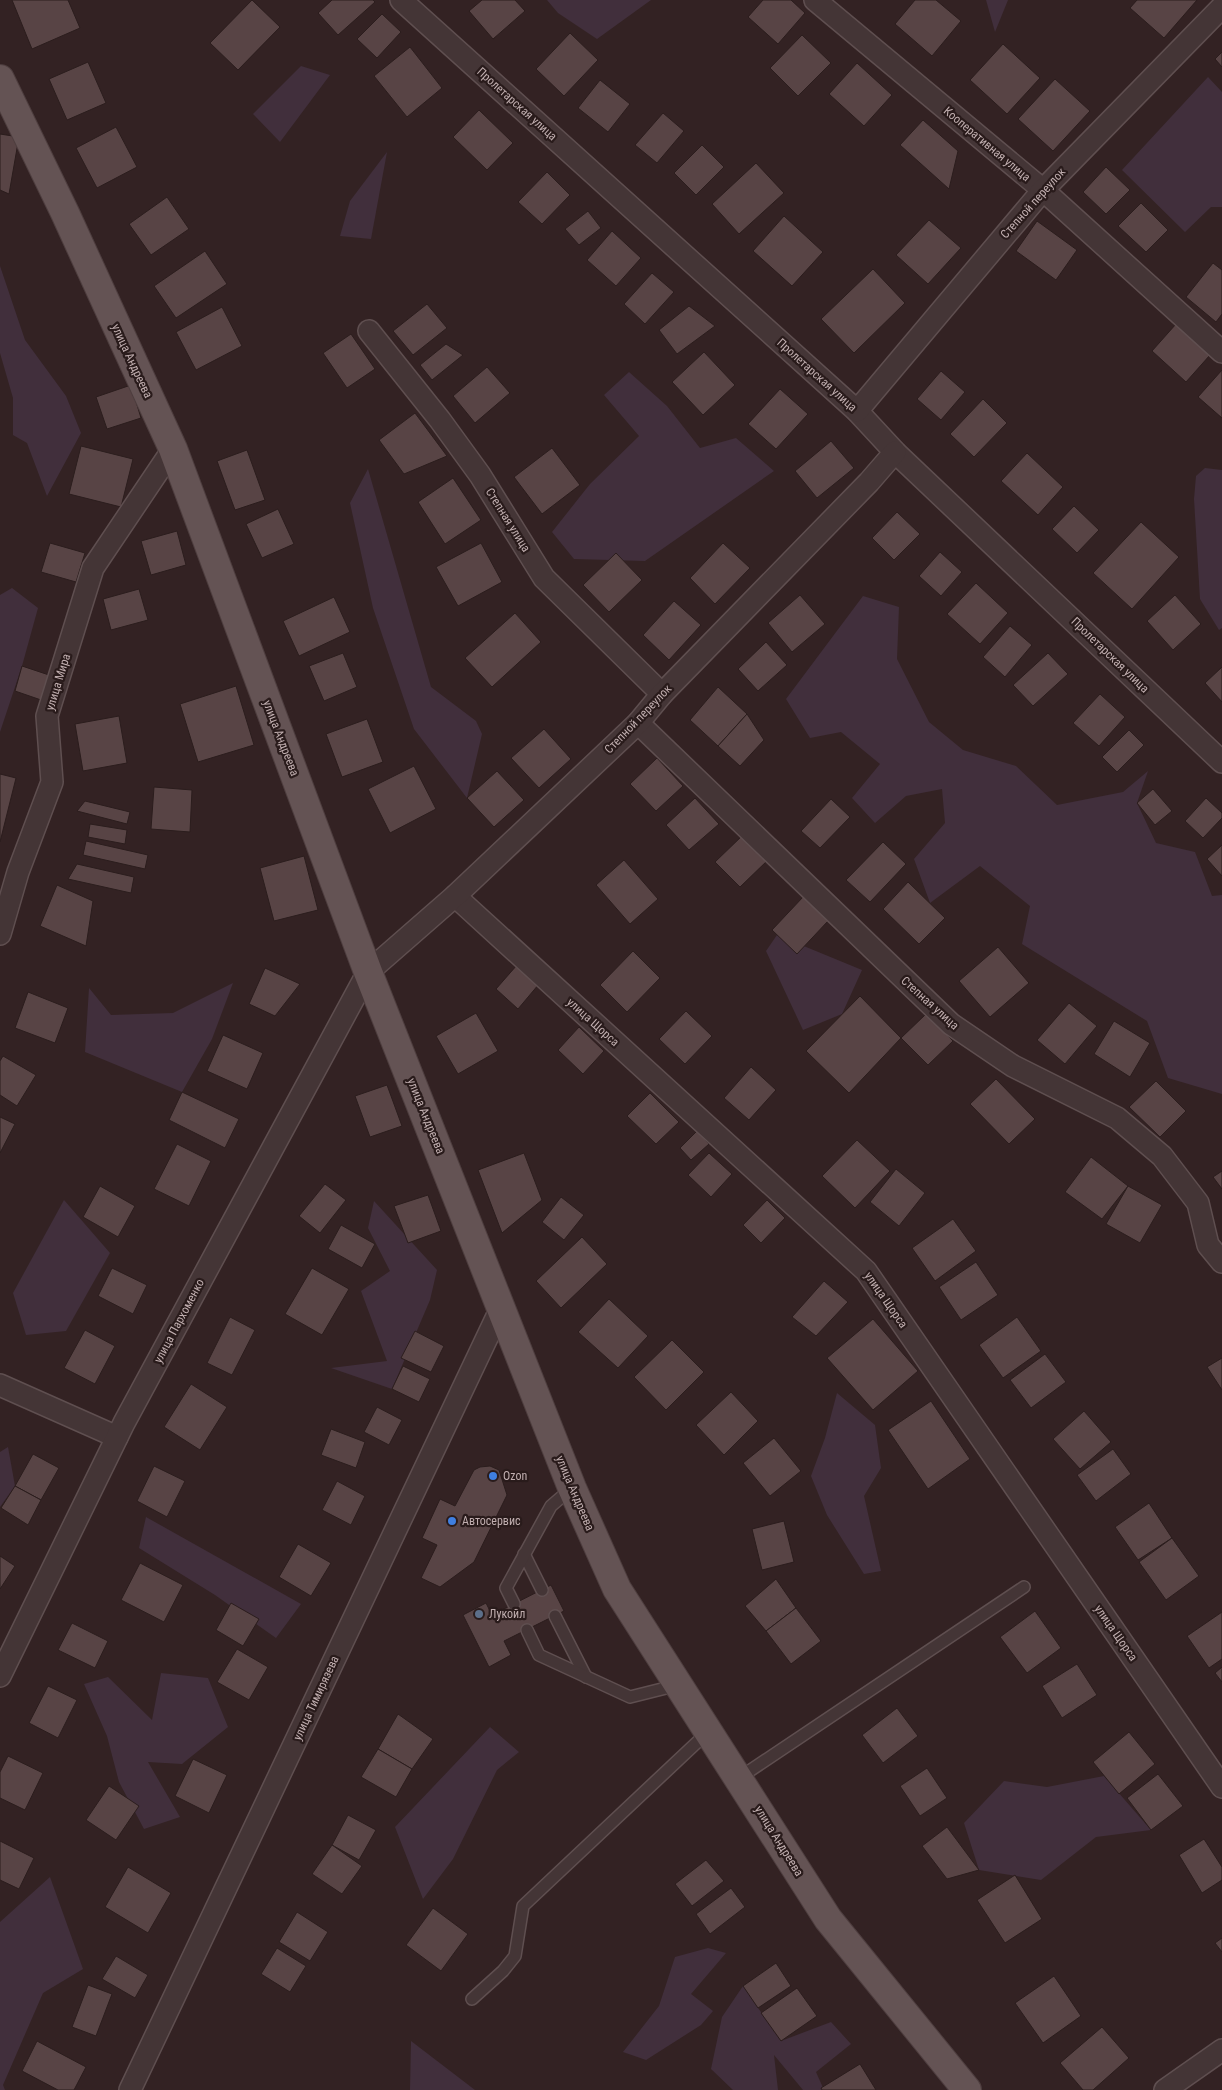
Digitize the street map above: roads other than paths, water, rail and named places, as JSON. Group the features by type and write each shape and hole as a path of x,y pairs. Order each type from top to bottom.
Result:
{"main road":[{"name":"улица Андреева","path":"0,79 65,213 173,449 368,972 502,1306 572,1488 617,1589 828,1919 967,2090"}],"street":[{"name":"Пролетарская улица","path":"402,0 857,411 895,452 1222,762"},
{"name":"Кооперативная улица","path":"815,0 1043,190 1222,352"},
{"name":"Степной переулок","path":"857,411 1043,190 1222,7"},
{"name":"Степная улица","path":"369,331 440,420 480,475 544,578 662,694"},
{"name":"улица Мира","path":"0,934 18,872 52,782 47,716 93,568 173,449"},
{"name":"Степной переулок","path":"368,972 455,896 638,723 662,694 895,452"},
{"name":"Степная улица","path":"638,723 951,1024 1013,1066 1117,1118 1162,1156 1198,1203 1208,1245 1222,1262"},
{"name":"улица Щорса","path":"455,896 866,1270 1222,1787"},
{"name":"улица Пархоменко","path":"0,1676 117,1437 368,972"},
{"name":"улица Тимирязева","path":"130,2090 502,1306"},
{"path":"0,1386 117,1437"},
{"path":"1165,2090 1222,2050"}],"lane":[{"path":"514,1604 506,1588 551,1506 572,1488"},
{"path":"524,1554 542,1590"},
{"path":"739,1778 1024,1588"},
{"path":"555,1616 586,1677"},
{"path":"527,1630 539,1655 630,1697 680,1685"},
{"path":"472,1999 503,1971 515,1956 523,1906 708,1732"}],"place":[{"name":"Ozon","path":"493,1476"},
{"name":"Автосервис","path":"452,1521"},
{"name":"Лукойл","path":"479,1614"}]}
